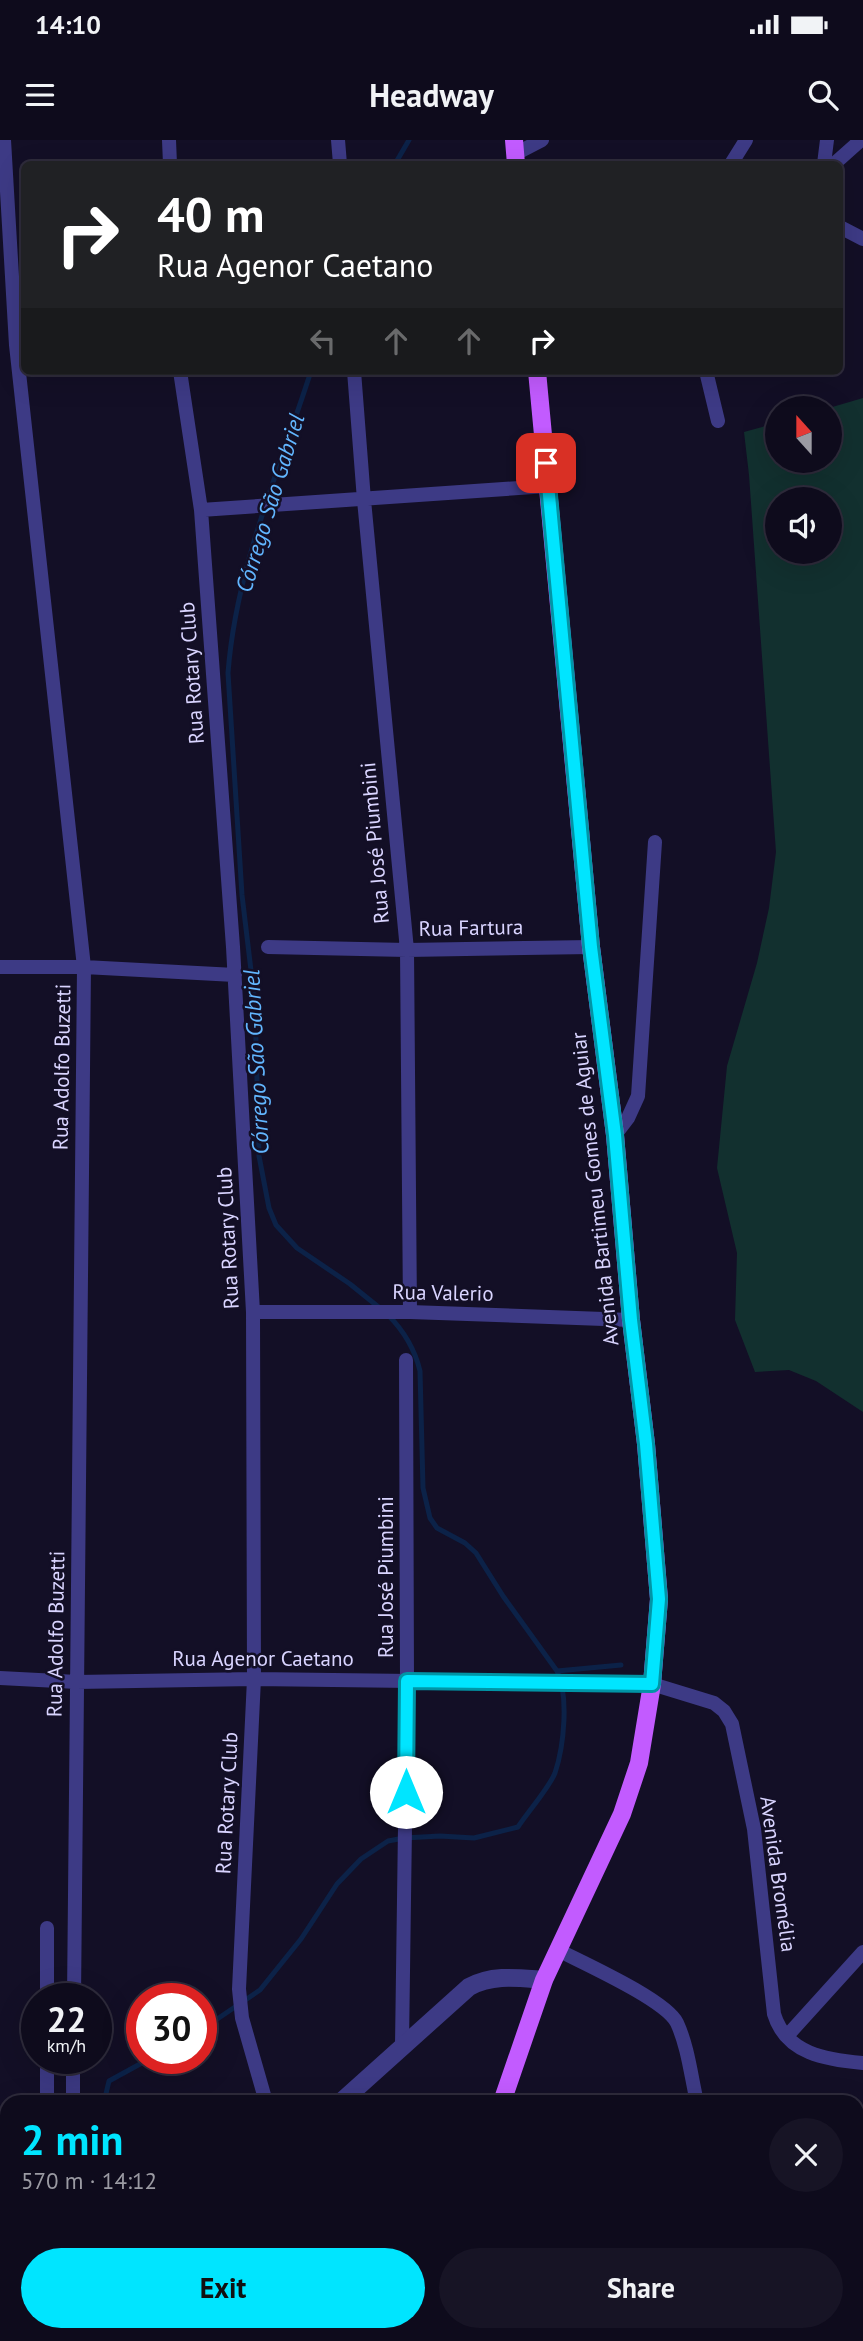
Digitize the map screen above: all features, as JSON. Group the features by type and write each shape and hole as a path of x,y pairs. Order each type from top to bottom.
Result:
{"main road":[{"name":"Avenida Bartimeu Gomes de Aguiar","path":"504,2095 544,1980 622,1814 639,1763 652,1684 659,1599 615,1135 591,947 537,375"}],"street":[{"name":"Rua Adolfo Buzetti","path":"4,140 20,344"},
{"path":"169,140 170,161"},
{"path":"338,140 340,161"},
{"path":"515,153 542,140"},
{"path":"733,161 746,140"},
{"path":"824,161 827,140"},
{"path":"837,161 861,140"},
{"path":"843,229 863,240"},
{"path":"0,347 20,344"},
{"name":"Rua Adolfo Buzetti","path":"23,375 84,967 74,1983"},
{"name":"Rua Rotary Club","path":"181,375 201,510 235,975 253,1312 254,1679 239,1989 242,2014 264,2095"},
{"name":"Rua José Piumbini","path":"355,375 364,500 407,950 405,1312"},
{"path":"707,375 718,421"},
{"path":"201,510 548,486"},
{"path":"615,1135 628,1118 638,1096 655,842"},
{"name":"Rua Fartura","path":"268,947 407,950 591,947"},
{"path":"0,967 84,967 235,975"},
{"name":"Rua Valerio","path":"253,1312 405,1312 631,1320"},
{"name":"Rua José Piumbini","path":"402,2045 407,1681 406,1360"},
{"name":"Rua Agenor Caetano","path":"0,1678 77,1682 254,1679 652,1684"},
{"name":"Avenida Bromélia","path":"652,1684 714,1703 724,1711 732,1724 754,1829 774,2014 778,2027 786,2036"},
{"path":"47,1928 47,1983"},
{"path":"558,1950 613,1978 668,2011 677,2022 687,2054 695,2095"},
{"path":"863,1952 786,2036 800,2049 813,2056 863,2063"},
{"path":"348,2095 469,1987 480,1981 501,1977 544,1980"},
{"path":"47,2074 47,2095"},
{"path":"72,2095 73,2074"}],"green space":[{"path":"863,398 863,1412 816,1381 789,1370 755,1372 735,1320 737,1253 717,1168 727,1066 757,963 769,908 776,852 744,432 765,426 765,473 842,473 842,404"}],"waterway":[{"name":"Córrego São Gabriel","path":"397,161 409,140"},
{"name":"Córrego São Gabriel","path":"310,375 249,558 228,673 242,895 255,1004 259,1156 269,1208 276,1225 297,1248 381,1309"},
{"name":"Córrego São Gabriel","path":"217,2019 260,1990 301,1939 337,1884 361,1859 388,1841 440,1836 474,1838 518,1827 548,1786 558,1762 564,1707 557,1671 476,1553 465,1543 437,1528 430,1518 423,1488 420,1371 408,1341 388,1315"},
{"path":"557,1671 621,1665"},
{"name":"Córrego São Gabriel","path":"106,2095 109,2081 126,2072"}],"route":[{"path":"406,1792 407,1681 652,1684 659,1599 646,1444 631,1320 615,1135 591,947 546,463"}]}
